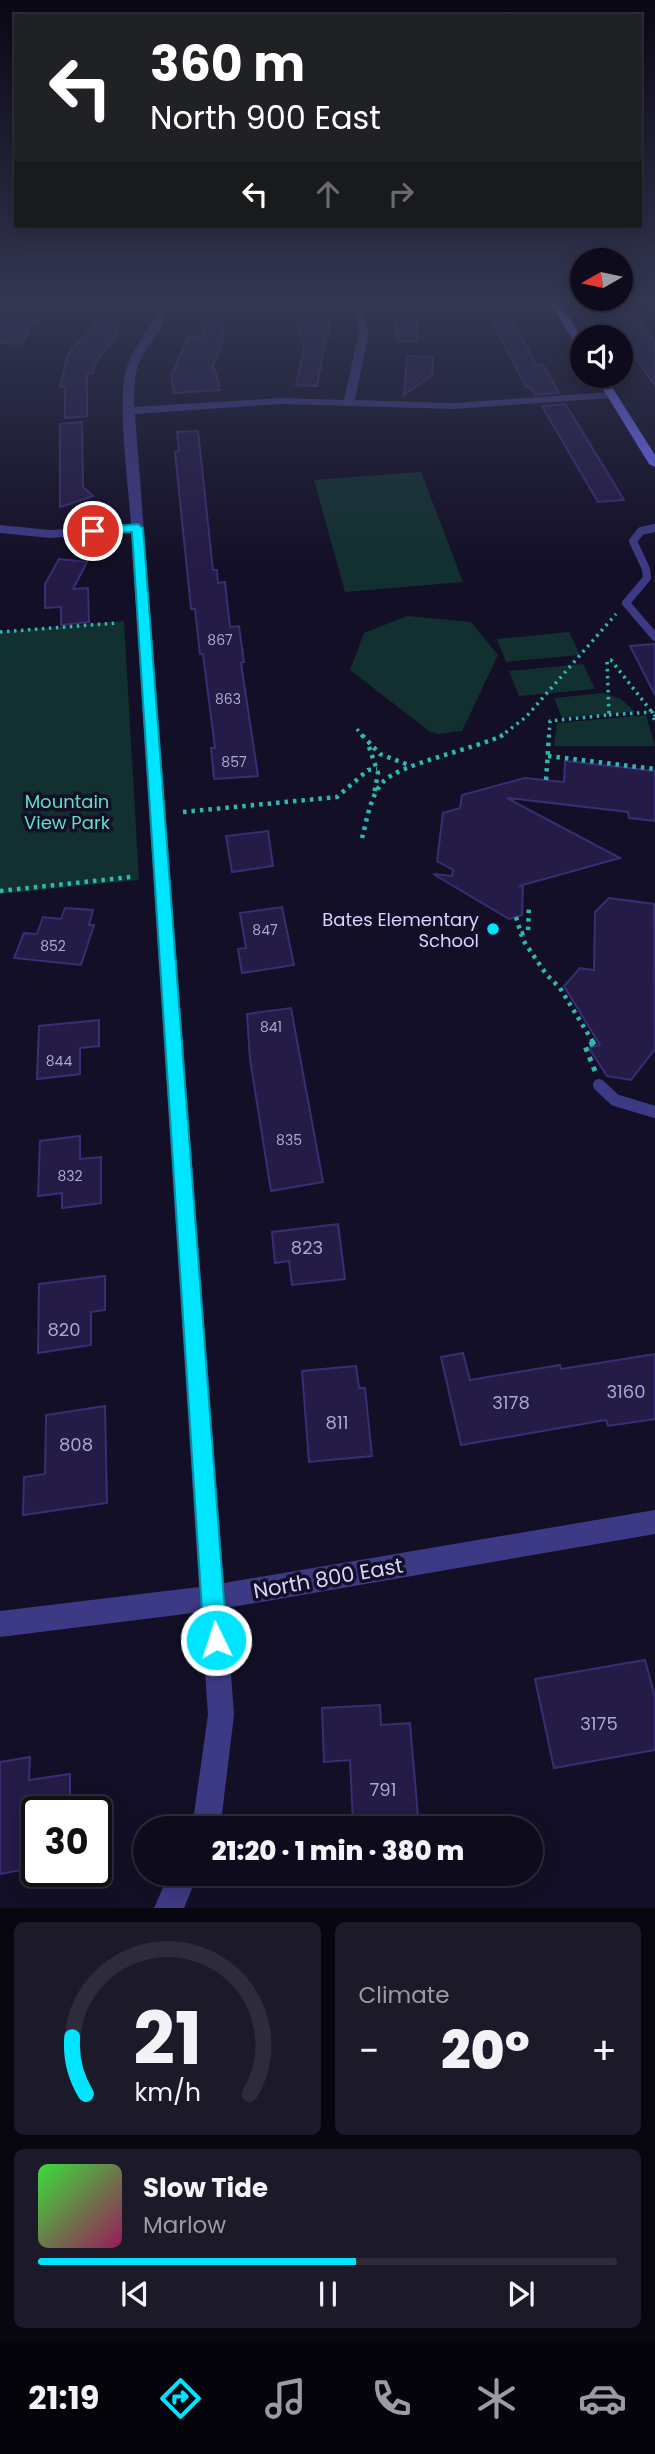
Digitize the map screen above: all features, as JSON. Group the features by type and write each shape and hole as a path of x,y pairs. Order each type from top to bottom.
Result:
{"main road":[{"path":"609,389 655,464"}],"street":[{"path":"130,389 221,1715 207,1816"},
{"path":"349,404 352,389"},
{"path":"130,411 281,401 453,406 612,394"},
{"path":"0,529 50,534 138,528"},
{"name":"North 800 East","path":"0,1624 213,1598 655,1522"},
{"path":"169,1908 179,1886"}],"lane":[{"path":"655,528 636,534 634,541 647,578 626,603 655,637"},
{"path":"599,1085 615,1100 655,1112"}],"path":[{"path":"373,799 382,783 396,772 483,745 508,733 526,717 626,603"},
{"path":"0,632 117,622"},
{"path":"609,716 607,661 611,660 654,717"},
{"path":"546,780 550,721 609,716 654,717"},
{"path":"357,729 378,754 412,767"},
{"path":"362,838 373,799 377,769 366,742"},
{"path":"548,756 655,769"},
{"path":"183,812 337,797 368,770 377,769"},
{"path":"0,891 131,877"},
{"path":"521,934 528,931 530,905"},
{"path":"516,917 521,934 546,974 560,988 595,1044 585,1046 592,1057 599,1085"}],"green space":[{"path":"421,472 463,582 345,592 314,480"},
{"path":"407,616 471,622 498,655 462,731 438,734 429,731 350,670 364,633"},
{"name":"Mountain View Park","path":"124,621 139,880 0,894 0,632"},
{"path":"569,632 580,655 506,662 497,639"},
{"path":"583,664 595,689 519,696 509,671"},
{"path":"603,693 621,699 635,712 562,718 554,698"},
{"path":"646,715 655,746 554,746 557,723"}],"building":[{"path":"65,389 87,389 87,416 65,418"},
{"path":"173,389 220,390 174,393"},
{"path":"531,389 557,389 559,393 535,395"},
{"path":"565,404 624,500 598,502 542,406"},
{"path":"82,422 83,487 93,496 60,507 60,424"},
{"path":"198,431 213,570 217,570 218,583 225,582 230,627 239,626 244,662 241,663 258,776 214,779 211,748 215,748 203,654 200,654 195,609 191,609 175,452 179,451 177,432"},
{"path":"59,559 87,562 73,589 88,588 89,622 61,625 61,607 45,608 45,584"},
{"path":"655,644 655,695 630,646"},
{"path":"565,761 655,771 655,821 629,818 628,812 507,798 620,858 519,886 523,886 522,915 509,919 433,874 452,876 453,870 437,861 443,813 460,808 462,795 525,778 564,782"},
{"path":"268,831 273,866 232,872 226,836"},
{"path":"609,898 654,904 655,1049 631,1080 607,1076 589,1048 600,1045 564,986 580,968 594,970 595,912"},
{"path":"282,907 294,965 242,973 238,949 246,948 240,913"},
{"path":"65,908 93,910 89,925 94,925 81,965 14,958 24,933 37,934 43,917 61,919"},
{"path":"291,1008 323,1182 271,1191 250,1059 247,1014"},
{"path":"99,1020 99,1046 80,1048 80,1074 37,1079 39,1026"},
{"path":"80,1136 80,1159 101,1157 101,1203 62,1208 62,1193 38,1196 40,1141"},
{"path":"338,1224 345,1279 292,1285 289,1261 275,1263 272,1232"},
{"path":"105,1276 105,1310 91,1312 91,1345 38,1353 39,1284"},
{"path":"463,1353 470,1380 560,1365 561,1369 655,1354 655,1419 608,1426 606,1420 461,1445 441,1357"},
{"path":"356,1366 359,1388 365,1388 372,1456 309,1462 302,1371"},
{"path":"105,1406 107,1503 23,1515 24,1477 45,1474 46,1415"},
{"path":"645,1660 655,1697 655,1750 554,1768 535,1679"},
{"path":"380,1705 381,1725 410,1723 418,1816 353,1816 350,1760 324,1762 322,1708"},
{"path":"30,1757 29,1780 70,1774 70,1796 21,1796 21,1870 0,1874 0,1762"}],"place":[{"name":"Bates Elementary School","path":"493,929"}],"route":[{"path":"93,531 138,528 216,1640"}]}
